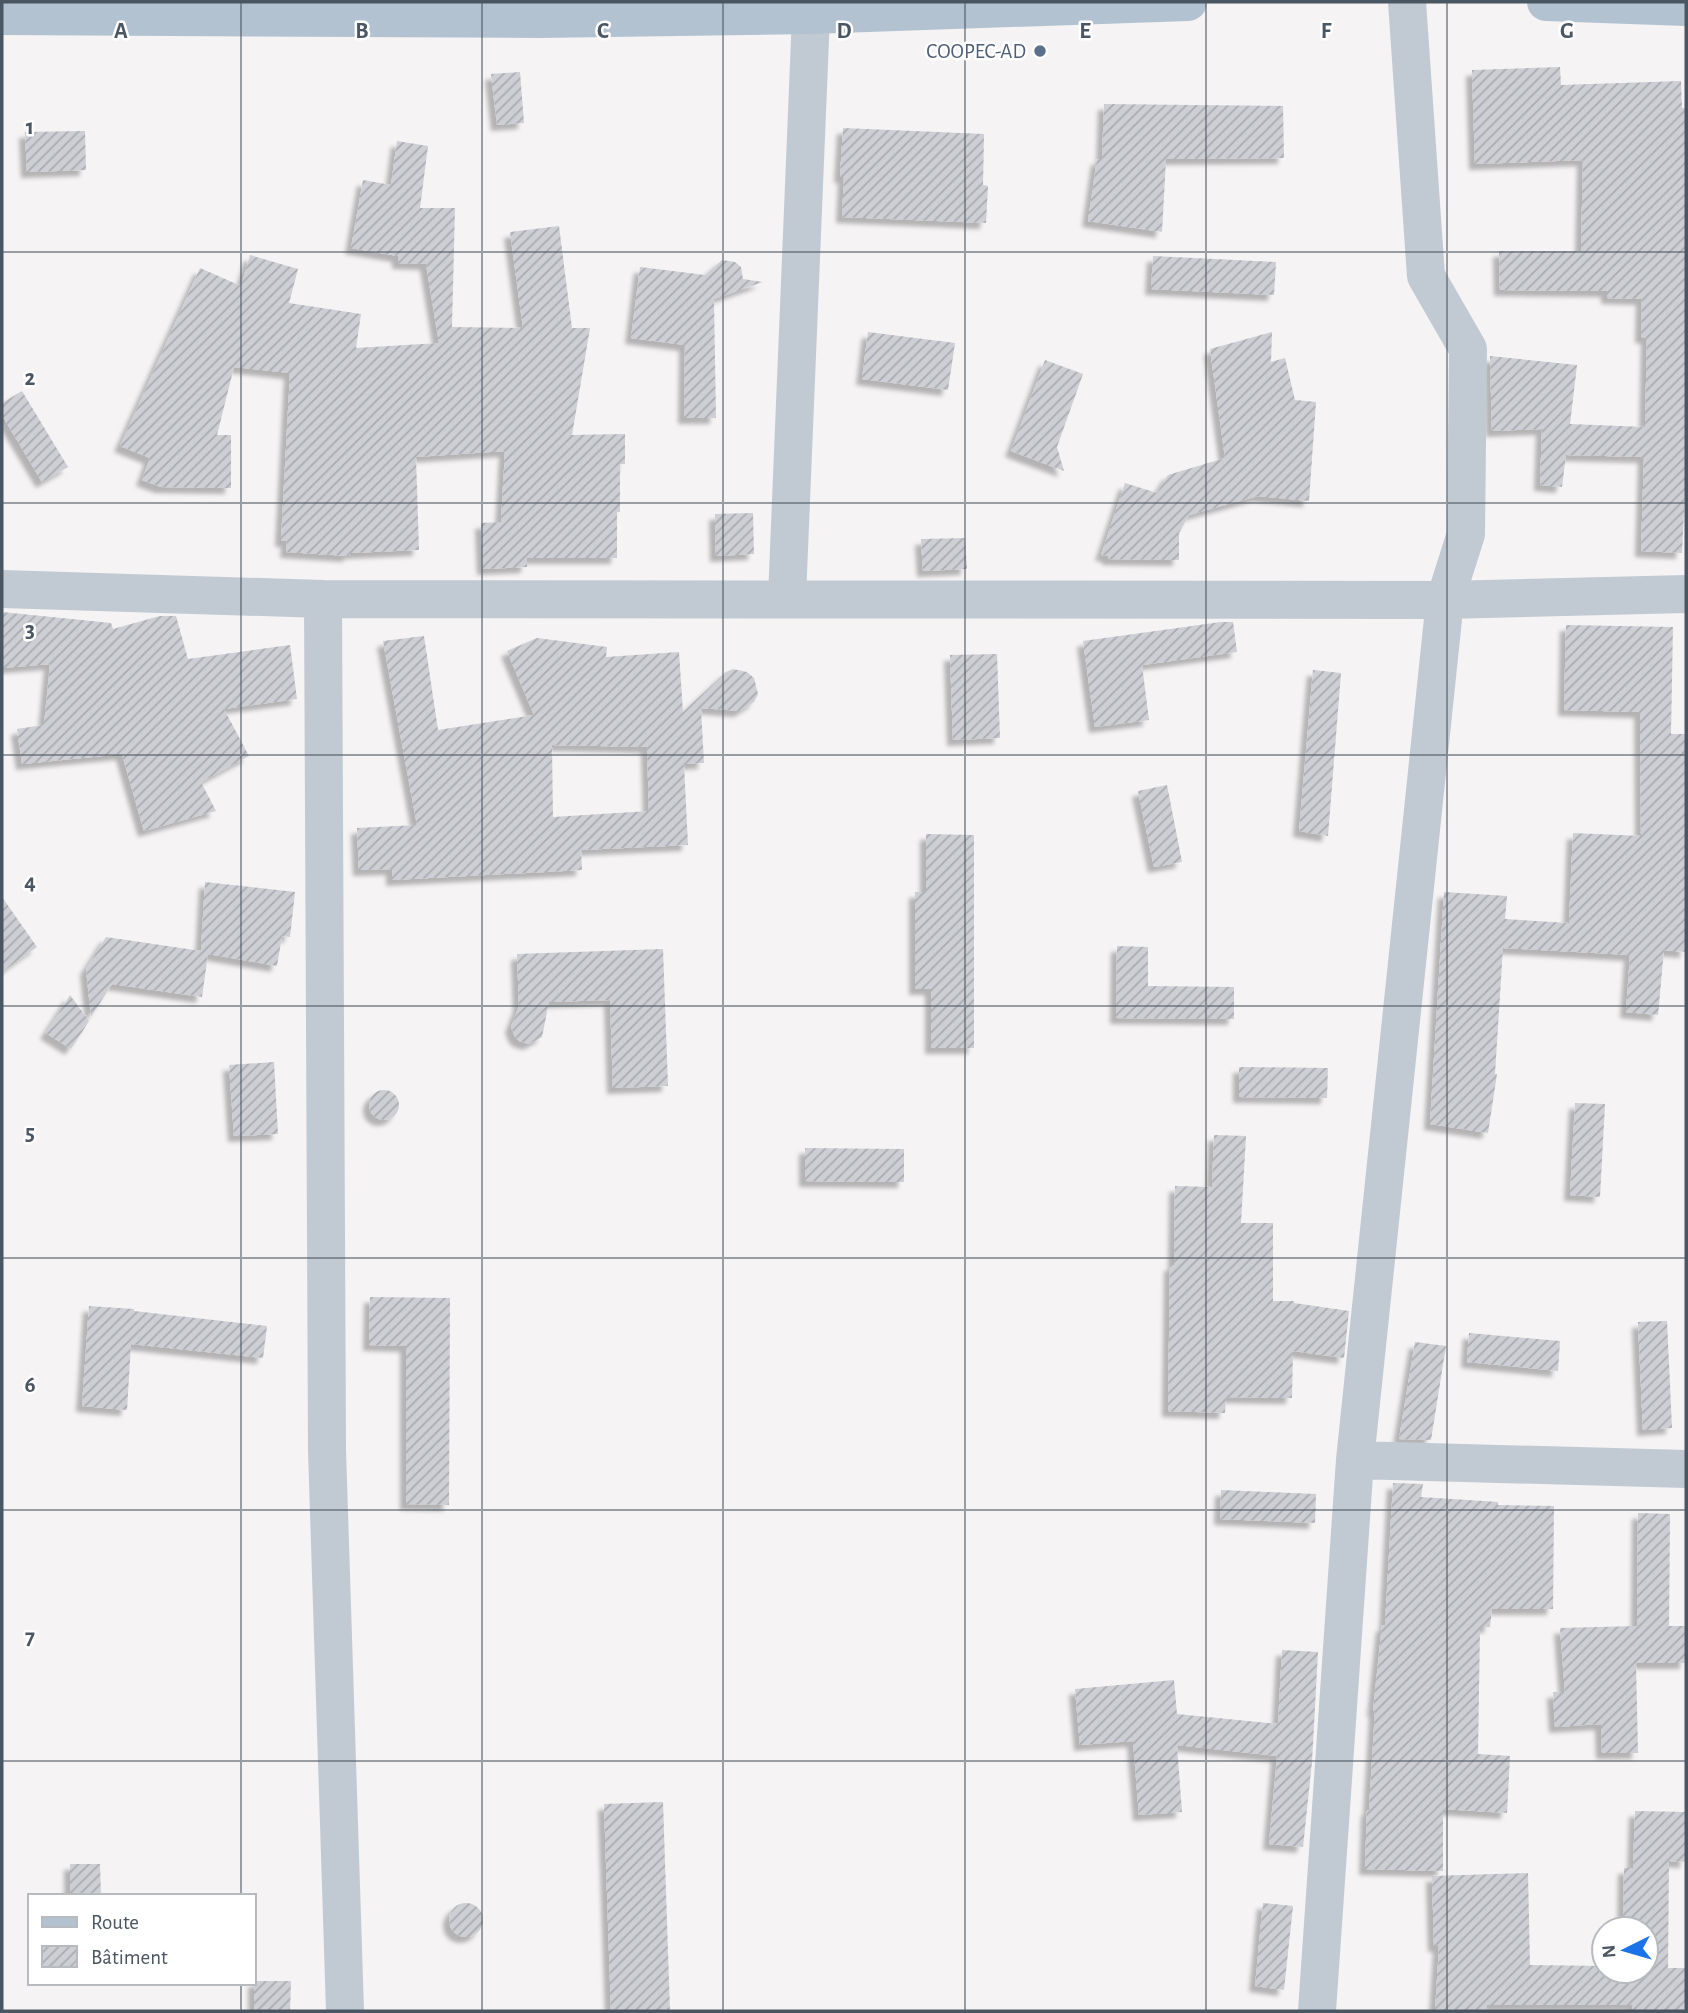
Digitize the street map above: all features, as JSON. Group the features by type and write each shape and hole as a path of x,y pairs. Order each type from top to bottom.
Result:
{"main road":[{"path":"2,16 539,10 811,15 1188,2"},
{"path":"1546,2 1686,7"}],"street":[{"path":"1317,2011 1355,1460 1445,600 1466,534 1468,349 1426,276 1407,2"},
{"path":"787,598 811,15"},
{"path":"2,589 323,599 1445,600 1686,594"},
{"path":"323,599 327,1450 345,2011"},
{"path":"1355,1460 1686,1469"}],"building":[{"path":"1560,67 1561,85 1681,81 1682,108 1686,108 1686,471 1682,553 1641,551 1644,457 1566,455 1562,487 1540,485 1542,429 1492,431 1490,356 1577,365 1570,424 1645,427 1647,338 1641,337 1642,299 1607,298 1607,291 1500,290 1499,251 1581,251 1583,160 1475,164 1472,70"},
{"path":"520,72 524,123 497,125 491,74"},
{"path":"1104,104 1283,106 1284,158 1166,159 1162,232 1088,221 1097,159 1102,159"},
{"path":"843,128 984,134 983,185 988,186 986,223 842,217 844,177 840,177"},
{"path":"85,131 86,170 27,172 25,132"},
{"path":"397,141 428,146 420,208 455,208 452,327 523,328 510,232 559,226 572,328 590,328 572,435 625,434 625,464 620,464 617,558 527,558 527,567 483,569 481,523 501,522 505,451 416,457 419,550 350,553 349,556 286,552 287,541 281,541 290,373 234,367 217,435 231,435 231,488 161,487 142,480 150,458 120,446 200,268 241,286 250,255 298,269 289,303 361,314 356,348 439,343 426,264 398,263 398,256 351,248 363,180 391,185"},
{"path":"1153,256 1276,262 1274,295 1151,289"},
{"path":"722,260 735,262 741,267 743,279 763,282 714,299 716,418 684,418 685,345 631,338 640,267 705,275"},
{"path":"868,332 955,343 948,390 862,379"},
{"path":"1272,332 1271,362 1285,358 1295,400 1316,402 1309,501 1258,496 1189,515 1179,533 1179,560 1108,559 1108,556 1101,555 1125,483 1157,493 1168,475 1225,458 1210,349"},
{"path":"1045,360 1083,374 1057,447 1064,471 1011,451"},
{"path":"22,391 68,467 42,482 2,415 2,403"},
{"path":"753,513 754,554 716,556 715,514"},
{"path":"965,538 967,569 923,571 921,539"},
{"path":"2,612 111,623 113,629 160,616 176,616 188,659 290,645 297,699 224,709 249,756 201,782 216,811 144,831 122,754 22,764 17,729 44,725 50,664 2,668"},
{"path":"1233,622 1237,652 1142,665 1149,720 1095,727 1083,641"},
{"path":"1566,625 1673,627 1671,734 1686,734 1686,952 1664,950 1658,1015 1626,1012 1630,955 1503,948 1497,1074 1488,1133 1430,1124 1444,892 1507,896 1505,919 1569,923 1573,833 1641,836 1640,712 1564,710"},
{"path":"424,636 438,730 534,715 507,651 537,638 607,647 606,657 679,652 683,712 726,672 733,669 747,672 754,678 758,694 754,702 740,711 701,708 704,763 684,764 688,845 581,850 582,870 392,880 392,869 359,870 357,828 417,825 383,641","holes":["552,745 647,747 649,811 553,817"]},
{"path":"997,654 1000,738 953,740 950,655"},
{"path":"1313,670 1341,673 1328,836 1299,831"},
{"path":"1167,785 1182,862 1154,867 1138,791"},
{"path":"926,834 974,835 974,1048 931,1048 931,989 915,989 915,892 926,892"},
{"path":"205,882 295,892 290,937 282,936 277,966 208,954 202,997 112,984 91,1017 86,969 106,937 201,951"},
{"path":"2,897 37,947 2,972"},
{"path":"1117,946 1148,947 1148,986 1234,987 1234,1019 1116,1018"},
{"path":"663,949 668,1086 613,1088 610,1000 549,1002 542,1037 529,1044 515,1037 511,1027 519,1006 517,954"},
{"path":"70,995 89,1021 71,1049 46,1033"},
{"path":"274,1062 278,1134 234,1136 229,1065"},
{"path":"1239,1067 1328,1068 1327,1098 1239,1097"},
{"path":"384,1090 395,1094 399,1105 395,1116 384,1120 373,1116 369,1105 373,1094"},
{"path":"1575,1103 1605,1104 1600,1197 1570,1195"},
{"path":"1214,1135 1246,1136 1241,1223 1273,1223 1273,1301 1294,1301 1349,1311 1344,1358 1293,1351 1292,1398 1226,1397 1225,1413 1168,1411 1170,1265 1174,1265 1175,1186 1212,1187"},
{"path":"805,1148 904,1149 904,1182 805,1181"},
{"path":"370,1297 450,1298 449,1505 406,1504 406,1346 369,1345"},
{"path":"89,1306 267,1326 263,1358 131,1344 127,1410 82,1406"},
{"path":"1667,1321 1672,1428 1643,1430 1638,1322"},
{"path":"1469,1333 1560,1341 1558,1371 1467,1362"},
{"path":"1415,1342 1446,1346 1431,1440 1399,1439"},
{"path":"1393,1483 1423,1484 1421,1497 1498,1502 1498,1505 1554,1506 1553,1609 1492,1609 1490,1627 1480,1627 1478,1754 1510,1756 1507,1813 1443,1809 1443,1871 1365,1869 1373,1711 1382,1625 1385,1626"},
{"path":"1221,1490 1316,1494 1315,1523 1220,1519"},
{"path":"1638,1513 1670,1514 1669,1626 1686,1626 1686,1663 1636,1663 1638,1753 1602,1753 1601,1724 1555,1727 1553,1692 1565,1692 1560,1628 1637,1626"},
{"path":"1282,1650 1318,1652 1312,1762 1303,1847 1269,1844 1277,1756 1177,1745 1182,1812 1139,1815 1133,1741 1080,1745 1075,1689 1174,1680 1177,1714 1278,1724"},
{"path":"663,1802 670,2011 611,2011 604,1804"},
{"path":"1635,1811 1686,1812 1686,1862 1669,1861 1668,1968 1686,1968 1686,2011 1632,2010 1633,2005 1487,2005 1486,2011 1435,2011 1439,1946 1434,1946 1432,1876 1528,1873 1530,1965 1590,1966 1590,1985 1660,1985 1660,1915 1623,1915 1624,1868 1633,1868"},
{"path":"70,1864 100,1864 101,1894 70,1894"},
{"path":"466,1903 478,1908 483,1920 478,1932 466,1937 454,1932 449,1920 454,1908"},
{"path":"1263,1903 1293,1906 1284,1990 1255,1986"},
{"path":"256,1981 291,1981 290,2011 254,2011"}],"place":[{"name":"COOPEC-AD","path":"1040,51"}]}
